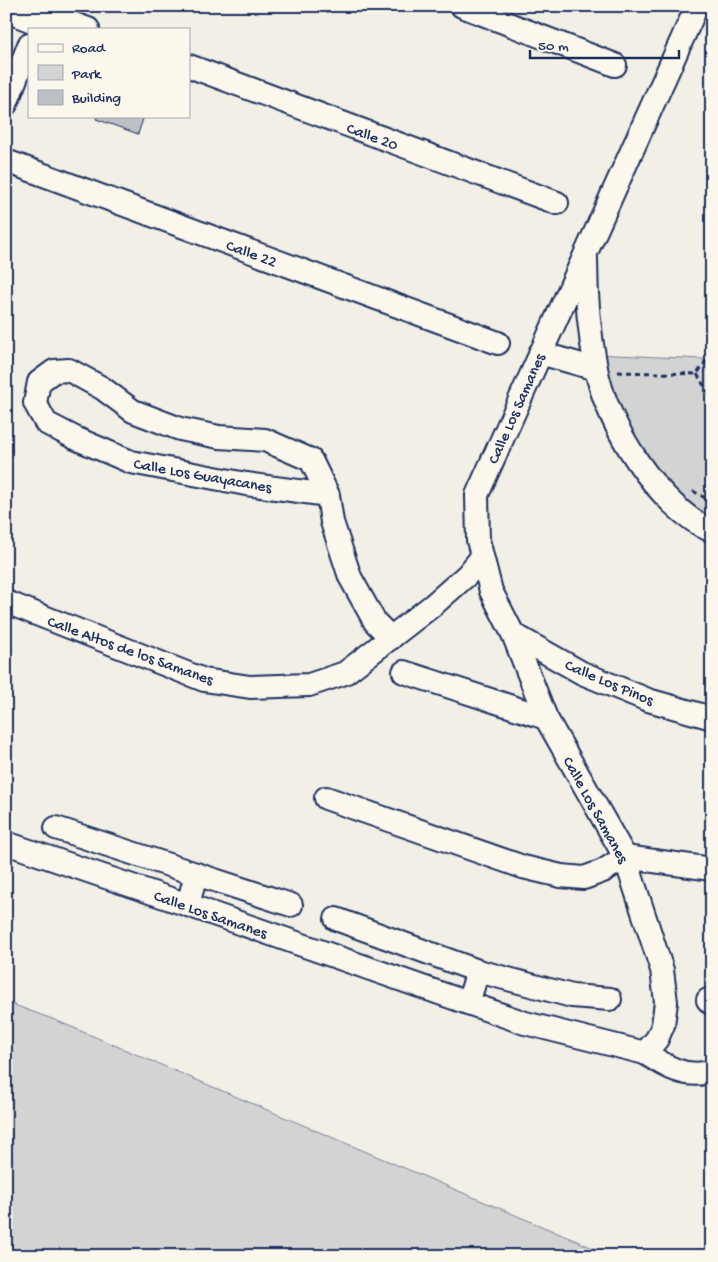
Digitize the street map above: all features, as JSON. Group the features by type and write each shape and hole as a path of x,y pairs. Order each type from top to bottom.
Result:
{"street":[{"path":"462,6 615,65"},
{"name":"Calle Los Samanes","path":"6,843 188,904 525,1023 645,1053 657,1039 663,1025 666,1002 662,970 625,857 546,718 513,634 491,591 478,540 477,495 697,6"},
{"path":"6,11 84,28"},
{"path":"6,104 28,48"},
{"name":"Calle 20","path":"190,66 557,204"},
{"name":"Calle 22","path":"6,160 498,343"},
{"path":"586,252 587,318 596,369 627,446 658,490 699,526 712,531"},
{"path":"540,353 596,369"},
{"name":"Calle Los Guayacanes","path":"328,495 246,484 131,462 75,438 46,422 35,403 39,382 54,371 69,370 102,388 133,410 180,429 219,437 265,440 311,460 328,495 332,522 350,578 375,622 391,638"},
{"name":"Calle Altos de los Samanes","path":"6,602 204,680 250,688 309,685 345,673 460,581 482,557"},
{"name":"Calle Los Pinos","path":"513,634 582,673 648,700 712,718"},
{"path":"404,672 546,718"},
{"path":"326,798 523,867 561,876 584,878 603,871 625,857 712,869"},
{"path":"56,828 291,905"},
{"path":"188,904 196,874"},
{"path":"336,919 478,971 572,996 610,999"},
{"path":"468,1003 478,971"},
{"path":"645,1053 670,1068 700,1075 712,1071"}],"path":[{"path":"697,374 712,352"},
{"path":"618,381 615,372 697,374"},
{"path":"697,374 712,398"},
{"path":"690,489 712,502"}],"green space":[{"path":"594,354 703,359 712,379 712,529 627,446"},
{"path":"6,1002 55,1020 612,1256 6,1256"}],"building":[{"path":"96,118 143,118 138,134"}]}
